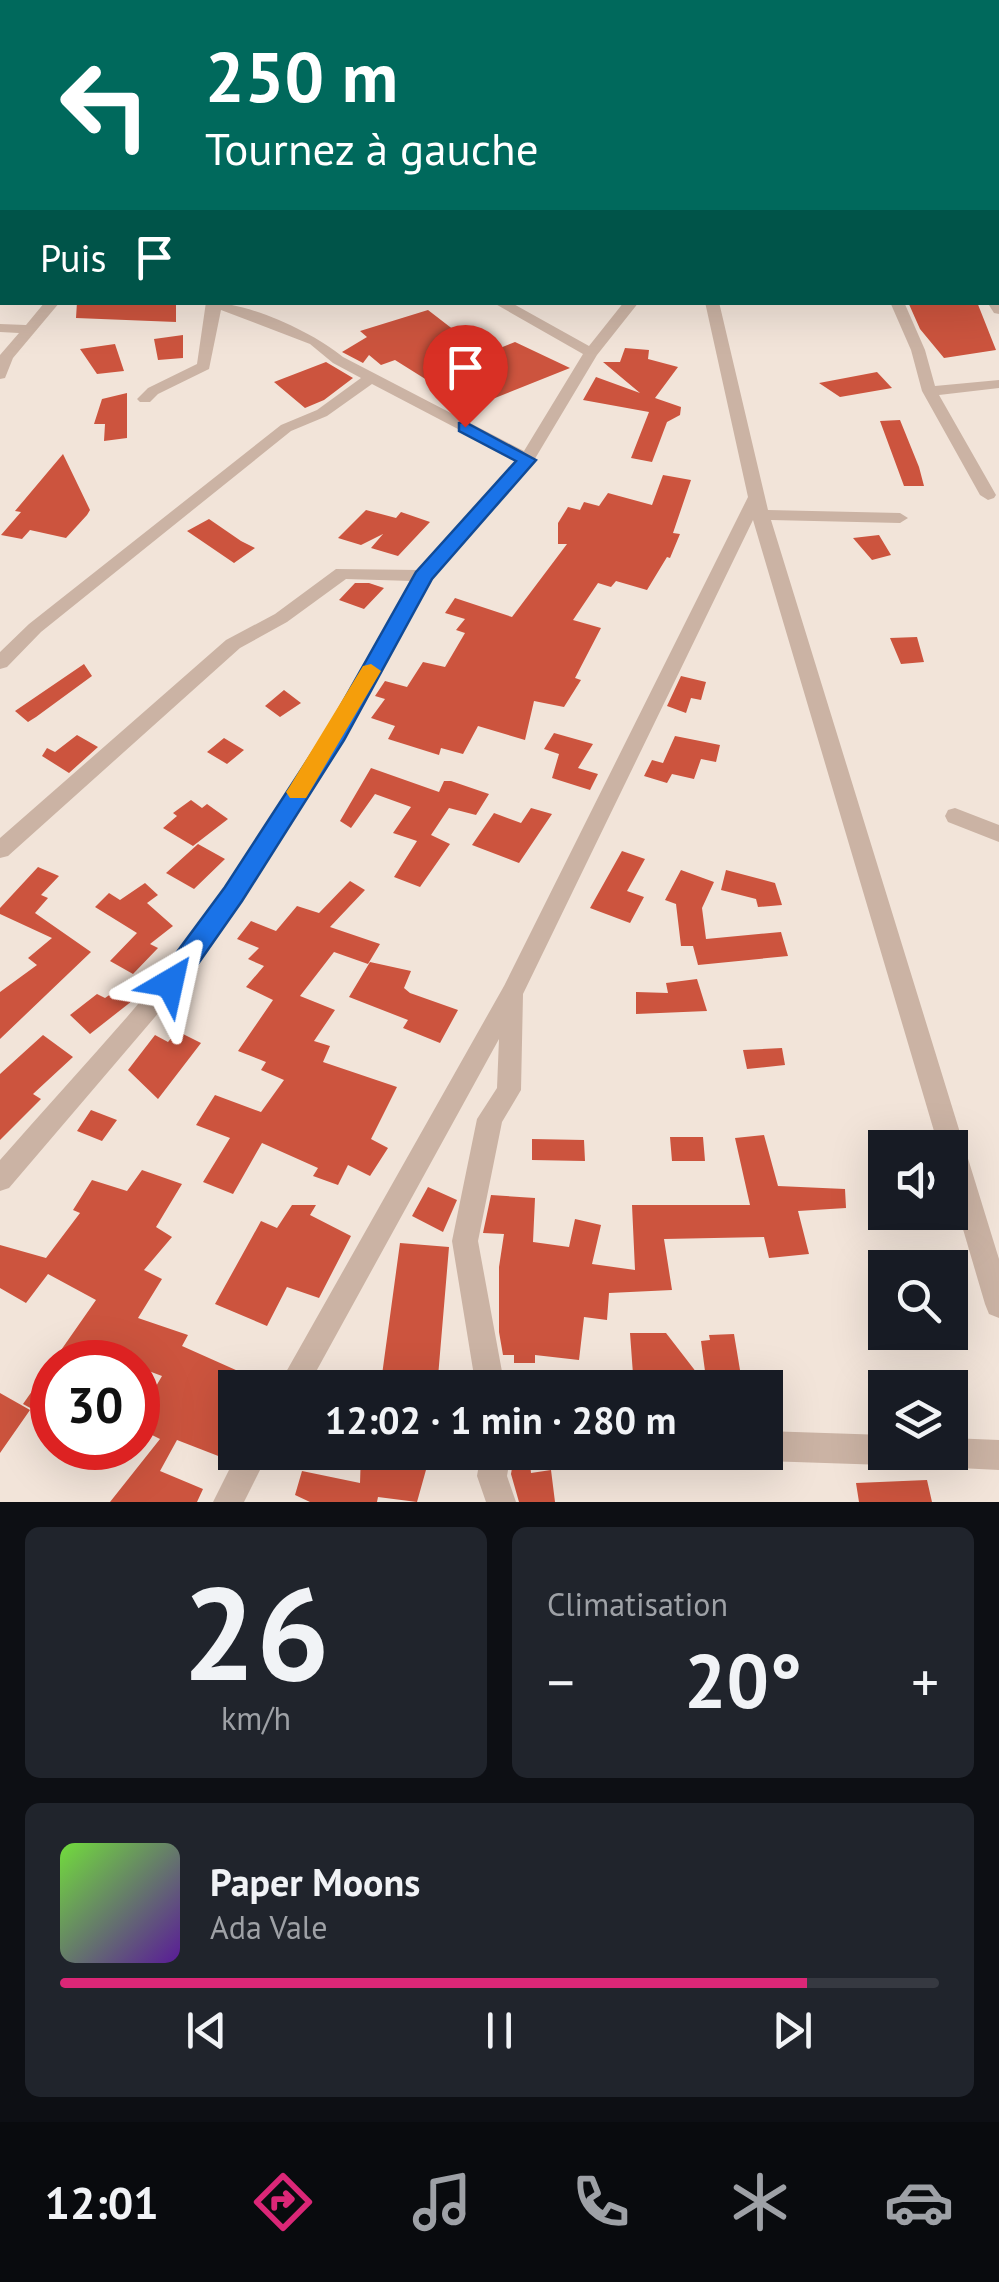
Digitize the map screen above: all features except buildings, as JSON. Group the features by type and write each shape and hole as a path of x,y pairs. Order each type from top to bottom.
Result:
{"street":[{"path":"0,376 6,357 50,305"},
{"path":"145,399 204,366 214,305"},
{"path":"219,305 315,341 332,356 527,460"},
{"path":"503,305 591,353"},
{"path":"0,1180 170,983 234,894 336,734 424,576 527,460 591,353 630,305"},
{"path":"713,305 755,509 999,1304"},
{"path":"897,305 918,350 929,391 988,494"},
{"path":"0,328 31,328"},
{"path":"0,664 50,616 286,428 322,413 372,378"},
{"path":"929,391 999,384"},
{"path":"755,509 900,518"},
{"path":"301,1370 512,994 755,509"},
{"path":"0,850 233,644 281,618 342,573 424,576"},
{"path":"955,816 999,834"},
{"path":"488,1370 465,1241 490,1120 510,1090 512,994"},
{"path":"783,1447 868,1449"},
{"path":"968,1453 999,1455"},
{"path":"228,1502 245,1470"},
{"path":"493,1470 501,1502"}],"slow traffic":[{"path":"298,792 371,671"}],"route":[{"path":"170,983 234,894 336,734 424,576 527,460 465,427"}]}
